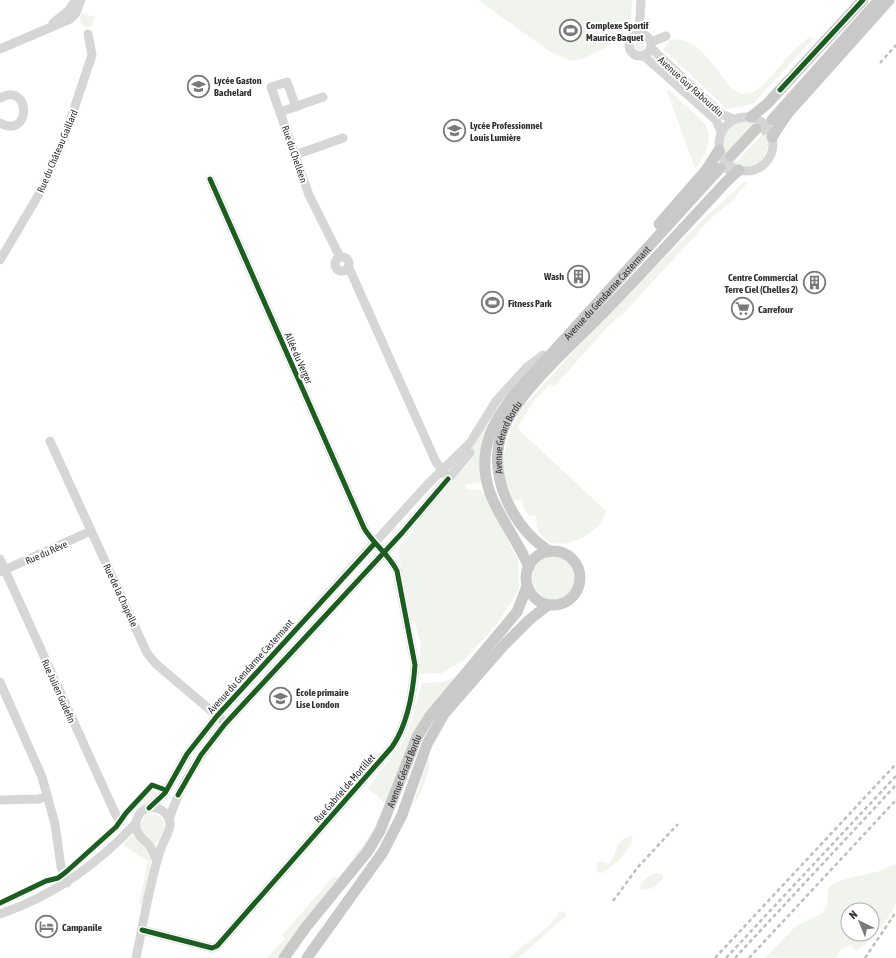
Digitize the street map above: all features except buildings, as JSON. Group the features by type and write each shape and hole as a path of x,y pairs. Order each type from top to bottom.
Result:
{"main road":[{"path":"752,117 767,104 863,0"},
{"path":"873,0 770,118 879,0"},
{"path":"772,137 785,117 889,0"},
{"path":"550,367 650,265 727,181 735,162 758,130"},
{"path":"497,419 504,401 707,169 719,150"},
{"name":"Avenue du Gendarme Castermant","path":"497,419 521,387 722,170 550,367"},
{"name":"Avenue Gérard Bordu","path":"372,867 397,827 427,744 444,714 505,644 529,620 548,605 561,604 573,597 578,590 581,576 578,567 570,556 562,552 549,551 531,538 510,508 500,479 498,451 502,432 513,411 550,367"},
{"name":"Avenue Gérard Bordu","path":"284,958 306,927 368,851 383,826 415,744 430,716 517,612 527,586 526,576 529,566 490,492 485,465 485,451 488,437 497,419"},
{"path":"529,566 539,555 549,551"},
{"path":"527,586 535,598 548,605"},
{"path":"301,958 324,925 372,867"},
{"path":"306,958 372,867"}],"street":[{"path":"50,26 68,11 76,0"},
{"path":"0,49 50,26 70,19 76,13 81,0"},
{"path":"638,34 641,0"},
{"name":"Rue du Château Gaillard","path":"0,260 42,189 64,139 92,55 88,34"},
{"path":"651,45 645,35 638,34 630,40 629,47 634,55 644,56 651,45 666,36"},
{"name":"Avenue Guy Rabourdin","path":"651,45 721,114 733,119"},
{"name":"Avenue Guy Rabourdin","path":"644,56 716,120 721,132"},
{"name":"Rue du Chelléen","path":"296,107 287,82 271,87 309,195 340,257 345,257 445,472"},
{"path":"0,98 6,95 16,96 23,104 24,108 22,118 15,125 5,126 0,123"},
{"path":"280,112 323,97"},
{"path":"752,117 765,124 772,137 771,154 763,165 752,170 735,162 726,163 719,150 719,138 726,124 733,119 752,117"},
{"path":"295,155 343,138"},
{"name":"Allée du Verger","path":"210,178 364,528 375,543"},
{"name":"Avenue du Gendarme Castermant","path":"136,958 157,862 170,828 169,820 178,795 201,755 225,724 384,552 445,472 475,437 494,405 509,386 527,367 543,355"},
{"name":"Rue de la Chapelle","path":"50,441 151,660 225,724"},
{"path":"445,472 470,453"},
{"name":"Avenue du Gendarme Castermant","path":"136,821 144,810 149,808 165,793 187,754 217,716 253,675 262,672 309,620 316,608 375,543 445,472"},
{"name":"Rue du Rêve","path":"2,571 92,531"},
{"path":"340,598 344,588 374,555 375,543"},
{"name":"Rue Gabriel de Mortillet","path":"142,930 212,948 217,946 392,747 399,736 407,714 415,665 397,571 384,552 375,543"},
{"name":"Rue Julien Gudefin","path":"0,559 2,571 120,822"},
{"path":"0,682 29,745 48,796 55,824 60,867 67,883"},
{"path":"0,800 39,799 48,796"},
{"path":"149,808 162,810 169,820"},
{"path":"119,842 118,827 120,822 136,821"},
{"path":"0,914 42,898 67,883 119,842 136,821"},
{"path":"136,821 137,831 151,847 157,862"}],"shaded area":[{"name":"Complexe Sportif Maurice Baquet","path":"478,0 632,0 631,18 611,44 583,59 571,61 549,51"},
{"path":"82,13 95,17 91,27 85,27 81,22 80,17"},
{"path":"810,36 813,39 753,104 727,109 663,49 669,43 668,40 679,40 689,43 705,55 731,88 746,94 757,90 763,85 795,49"},
{"path":"638,41 642,41 644,42 644,50 638,51 635,48 635,44"},
{"path":"669,90 704,123 709,134 709,140 705,153 695,168 667,91"},
{"path":"746,121 751,122 761,128 767,136 768,146 762,160 758,163 743,167 734,164 727,158 723,140 727,131 734,124","holes":["754,126 762,134 737,162 729,154"]},
{"path":"744,182 747,183 732,201 715,214 623,314 608,326 554,387 550,384 534,401 517,428 606,511 602,520 595,529 585,536 573,542 561,544 550,542 541,536 536,524 538,523 535,515 531,516 525,511 522,500 513,500 503,474 503,458 511,429 523,407 584,340 700,222"},
{"path":"510,389 496,411 484,482 465,485 466,488 470,490 481,490 483,492 518,560 519,586 517,593 497,624 464,660 442,673 421,674 419,672 421,641 418,636 415,622 412,622 398,552 400,550 400,546 412,533 417,521 473,458 475,454 470,446 493,409"},
{"path":"558,556 563,557 570,562 575,569 575,587 570,594 563,599 550,600 545,599 538,594 533,587 532,574 533,569 538,562 545,557"},
{"path":"456,677 437,700 379,830 282,958 267,958 285,939 282,935 334,876 338,878 369,837 386,804 368,788 407,736 422,683 443,682"},
{"path":"428,757 429,768 427,775 419,796 413,806"},
{"path":"152,788 155,788 158,796 157,799 141,807 127,817 128,814"},
{"path":"154,814 160,816 165,823 164,831 155,845 145,835 140,825 145,816"},
{"path":"135,832 151,856 150,872 143,902 139,905 148,861 123,845"},
{"path":"631,836 633,839 624,854 616,863 601,873 596,870 598,861 609,864 619,843"},
{"path":"892,865 896,865 896,903 890,915 880,929 880,902 840,902 840,942 868,942 861,948 856,951 850,945 841,949 835,958 765,958 796,926 821,914 827,907 828,888 843,880 876,872"},
{"path":"656,873 663,876 657,885 647,890 640,889 645,879"},
{"path":"563,911 567,915 522,955 518,958 509,958 543,931 555,919 559,912"}],"tunnel":[{"path":"760,132 772,120"},
{"path":"724,172 735,160"}],"railway":[{"path":"880,63 896,45"},
{"path":"715,958 896,764"},
{"path":"726,958 896,776"},
{"path":"735,958 896,785"},
{"path":"749,958 896,800"},
{"path":"613,901 638,867 678,824"},
{"path":"865,958 896,912"}],"cycle path":[{"path":"780,90 863,0"},
{"path":"142,930 212,948 217,946 392,747 398,738 409,708 415,665 397,571 390,559 364,528 210,179"},
{"path":"178,795 201,755 225,724 402,533 448,479"},
{"path":"149,808 165,793 187,754 217,716 375,543"},
{"path":"0,903 46,881 58,878 116,827 126,813 152,785 163,789"}],"place":[{"name":"Complexe Sportif Maurice Baquet","path":"571,31"},
{"name":"Lycée Gaston Bachelard","path":"198,86"},
{"name":"Lycée Professionnel Louis Lumière","path":"455,131"},
{"name":"Wash","path":"579,276"},
{"name":"Centre Commercial Terre Ciel (Chelles 2)","path":"814,283"},
{"name":"Fitness Park","path":"492,303"},
{"name":"Carrefour","path":"742,309"},
{"name":"École primaire Lise London","path":"281,698"},
{"name":"Campanile","path":"47,927"}]}
